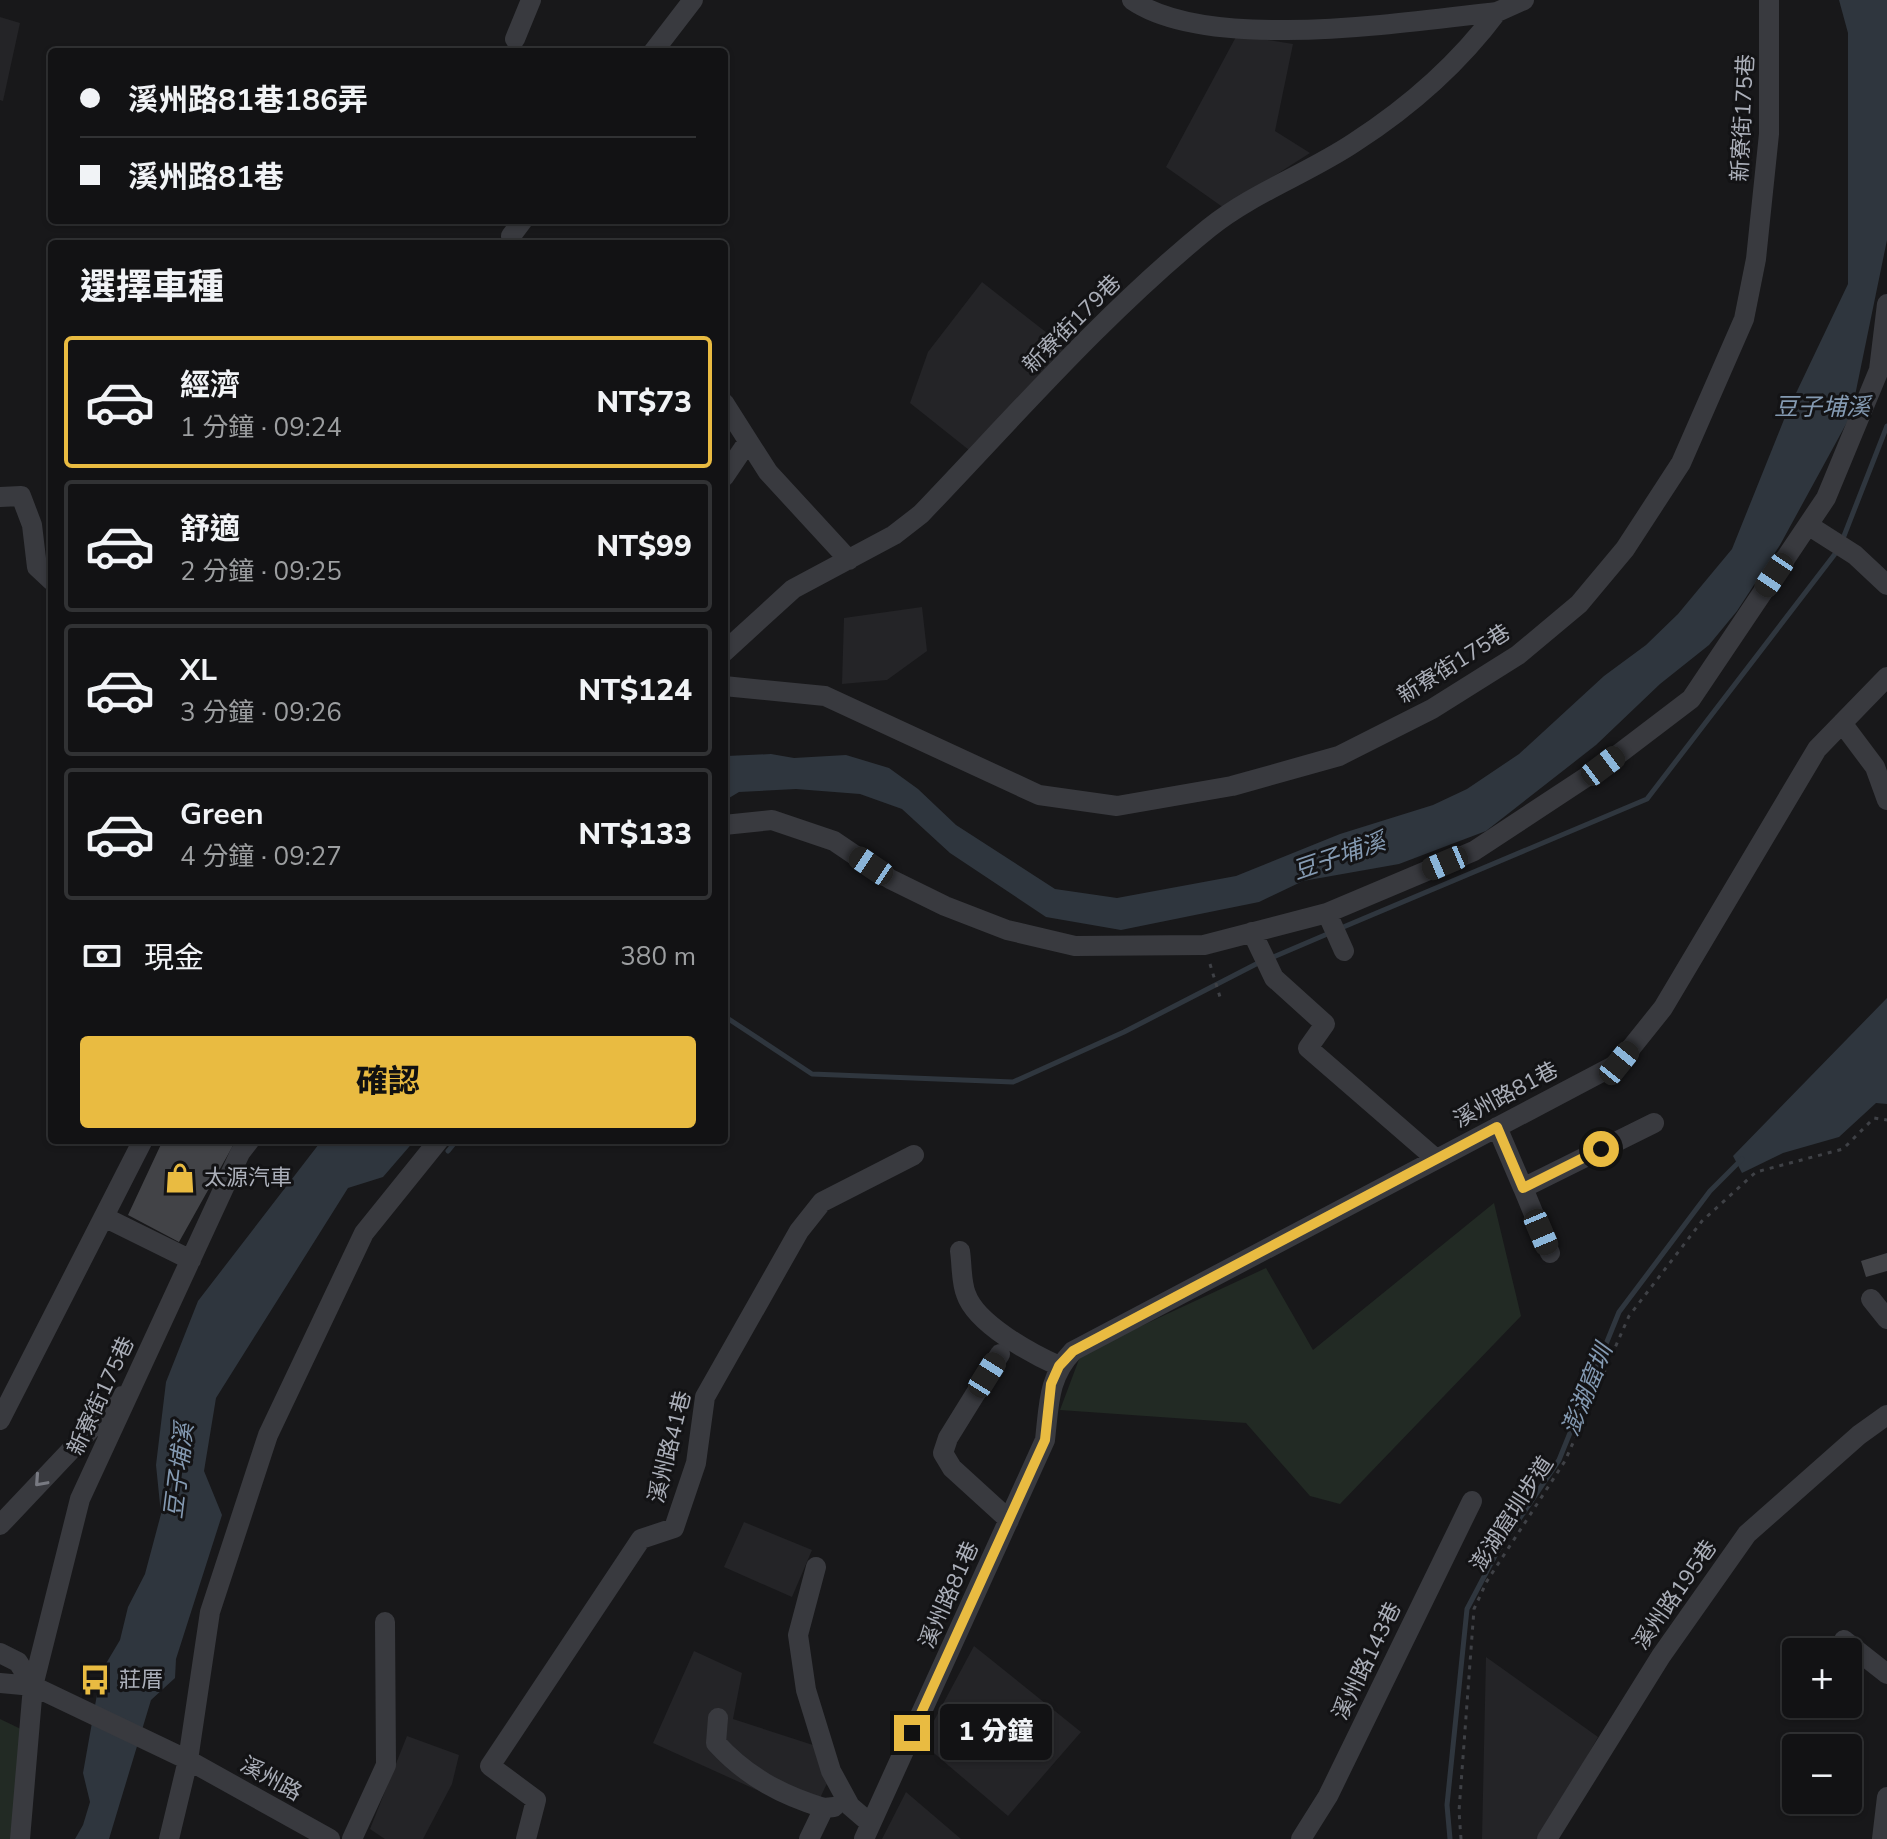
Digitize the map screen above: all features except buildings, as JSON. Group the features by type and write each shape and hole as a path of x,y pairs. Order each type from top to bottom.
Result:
{"street":[{"path":"515,39 531,0"},
{"path":"656,48 693,0"},
{"path":"1132,0 1145,9 1212,27 1320,28 1497,12 1524,0"},
{"name":"新寮街175巷","path":"728,686 825,696 1039,795 1117,806 1232,786 1339,756 1432,709 1518,655 1579,604 1625,549 1681,463 1744,319 1756,259 1769,134 1769,0"},
{"name":"新寮街179巷","path":"728,648 793,589 894,535 921,514 1157,272 1213,225 1356,142 1425,90 1474,43 1497,12"},
{"path":"728,825 772,820 834,841 890,879 945,906 1007,930 1075,946 1204,945 1252,932 1335,931 1474,851 1603,766 1691,699 1826,498 1879,370 1887,304"},
{"path":"728,410 747,443 849,560"},
{"path":"728,471 747,443"},
{"path":"0,497 21,496 32,525 37,567 48,577"},
{"path":"1808,525 1840,546 1887,585"},
{"name":"溪州路81巷","path":"867,1832 1045,1440 1051,1384 1059,1366 1073,1351 1619,1063 1663,1008 1817,749 1887,677"},
{"path":"1842,723 1875,767 1887,800"},
{"path":"1252,932 1274,978 1325,1024 1308,1048 1436,1159"},
{"path":"1523,1188 1654,1123"},
{"path":"1497,1127 1550,1253"},
{"path":"0,1420 141,1144"},
{"name":"新寮街175巷","path":"20,1839 33,1686 80,1499 240,1153 247,1144"},
{"path":"169,1839 188,1760 210,1612 268,1435 364,1233 436,1144"},
{"name":"溪州路41巷","path":"526,1839 536,1800 490,1766 641,1539 674,1528 696,1463 705,1397 799,1231 822,1202 914,1155"},
{"path":"104,1217 191,1260"},
{"path":"960,1251 966,1295 974,1307 1029,1353 1059,1366"},
{"path":"1871,1299 1887,1319"},
{"path":"1000,1354 948,1438 943,1453 952,1468 1009,1520"},
{"path":"0,1525 133,1384"},
{"name":"溪州路195巷","path":"1547,1839 1661,1656 1747,1534 1859,1435 1887,1415"},
{"name":"溪州路143巷","path":"1301,1839 1328,1796 1472,1501"},
{"path":"816,1567 798,1635 806,1690 831,1771 867,1832"},
{"path":"352,1839 386,1765 385,1622"},
{"path":"0,1653 18,1662 33,1686"},
{"path":"1862,1654 1887,1674"},
{"path":"0,1683 33,1686"},
{"name":"溪州路","path":"33,1686 188,1760 330,1839"},
{"path":"718,1718 716,1743 733,1761 789,1797 824,1808 850,1806"},
{"path":"1882,1839 1887,1797"},
{"path":"809,1839 824,1808"}],"path":[{"path":"1213,976 1220,997"},
{"name":"澎湖窟圳步道","path":"1461,1839 1459,1811 1474,1609 1487,1581 1565,1461 1629,1316 1702,1221 1756,1172 1843,1149 1874,1118 1887,1120"}],"shaded area":[{"path":"0,17 20,23 3,101 0,100"},
{"path":"1237,35 1293,44 1275,131 1310,153 1224,208 1166,167"},
{"path":"982,282 1065,347 969,450 910,403 928,352"},
{"path":"922,607 927,651 887,680 842,684 844,618"},
{"path":"1494,1203 1521,1316 1340,1504 1310,1496 1246,1423 1060,1410 1081,1354 1266,1268 1313,1350"},
{"path":"744,1522 812,1550 792,1597 724,1567"},
{"path":"974,1646 1081,1732 1008,1816 922,1743"},
{"path":"694,1651 742,1673 733,1719 816,1746 830,1777 812,1815 653,1743"},
{"path":"1486,1657 1598,1737 1541,1839 1482,1839"},
{"path":"0,1719 23,1730 11,1839 0,1839"},
{"path":"407,1736 459,1755 452,1784 423,1839 385,1839 370,1829"},
{"path":"906,1792 961,1839 882,1839"}],"water":[{"name":"豆子埔溪","path":"1839,0 1887,0 1887,240 1851,415 1780,545 1737,611 1709,645 1660,684 1596,745 1486,831 1399,864 1303,881 1259,902 1121,930 1046,917 950,853 902,809 860,794 796,789 739,792 728,799 728,756 771,754 794,758 846,755 889,768 918,789 956,825 1055,889 1117,898 1236,876 1340,834 1433,805 1467,789 1519,754 1604,676 1646,645 1678,614 1732,549 1787,412 1848,284 1848,33"},
{"path":"1887,998 1887,1104 1876,1103 1839,1137 1783,1153 1742,1173 1733,1156"},
{"name":"豆子埔溪","path":"319,1144 412,1144 383,1177 348,1188 216,1398 204,1471 222,1515 176,1659 175,1678 151,1700 109,1839 75,1839 90,1802 83,1773 101,1672 120,1640 128,1607 145,1574 161,1514 156,1465 166,1382 198,1301"}],"waterway":[{"path":"1842,541 1887,426"},
{"path":"1341,928 1647,799 1838,550"},
{"path":"1271,958 1332,932"},
{"path":"728,1019 812,1074 1013,1082 1124,1032 1262,961"},
{"path":"448,1151 454,1144"},
{"name":"澎湖窟圳","path":"1450,1839 1447,1805 1467,1609 1497,1552 1559,1460 1619,1312 1710,1191 1742,1159"}],"place":[{"name":"太源汽車","path":"180,1178"},
{"name":"莊厝","path":"95,1680"}],"route":[{"path":"912,1733 1045,1440 1051,1384 1059,1366 1073,1351 1497,1127 1523,1188 1601,1149"}]}
